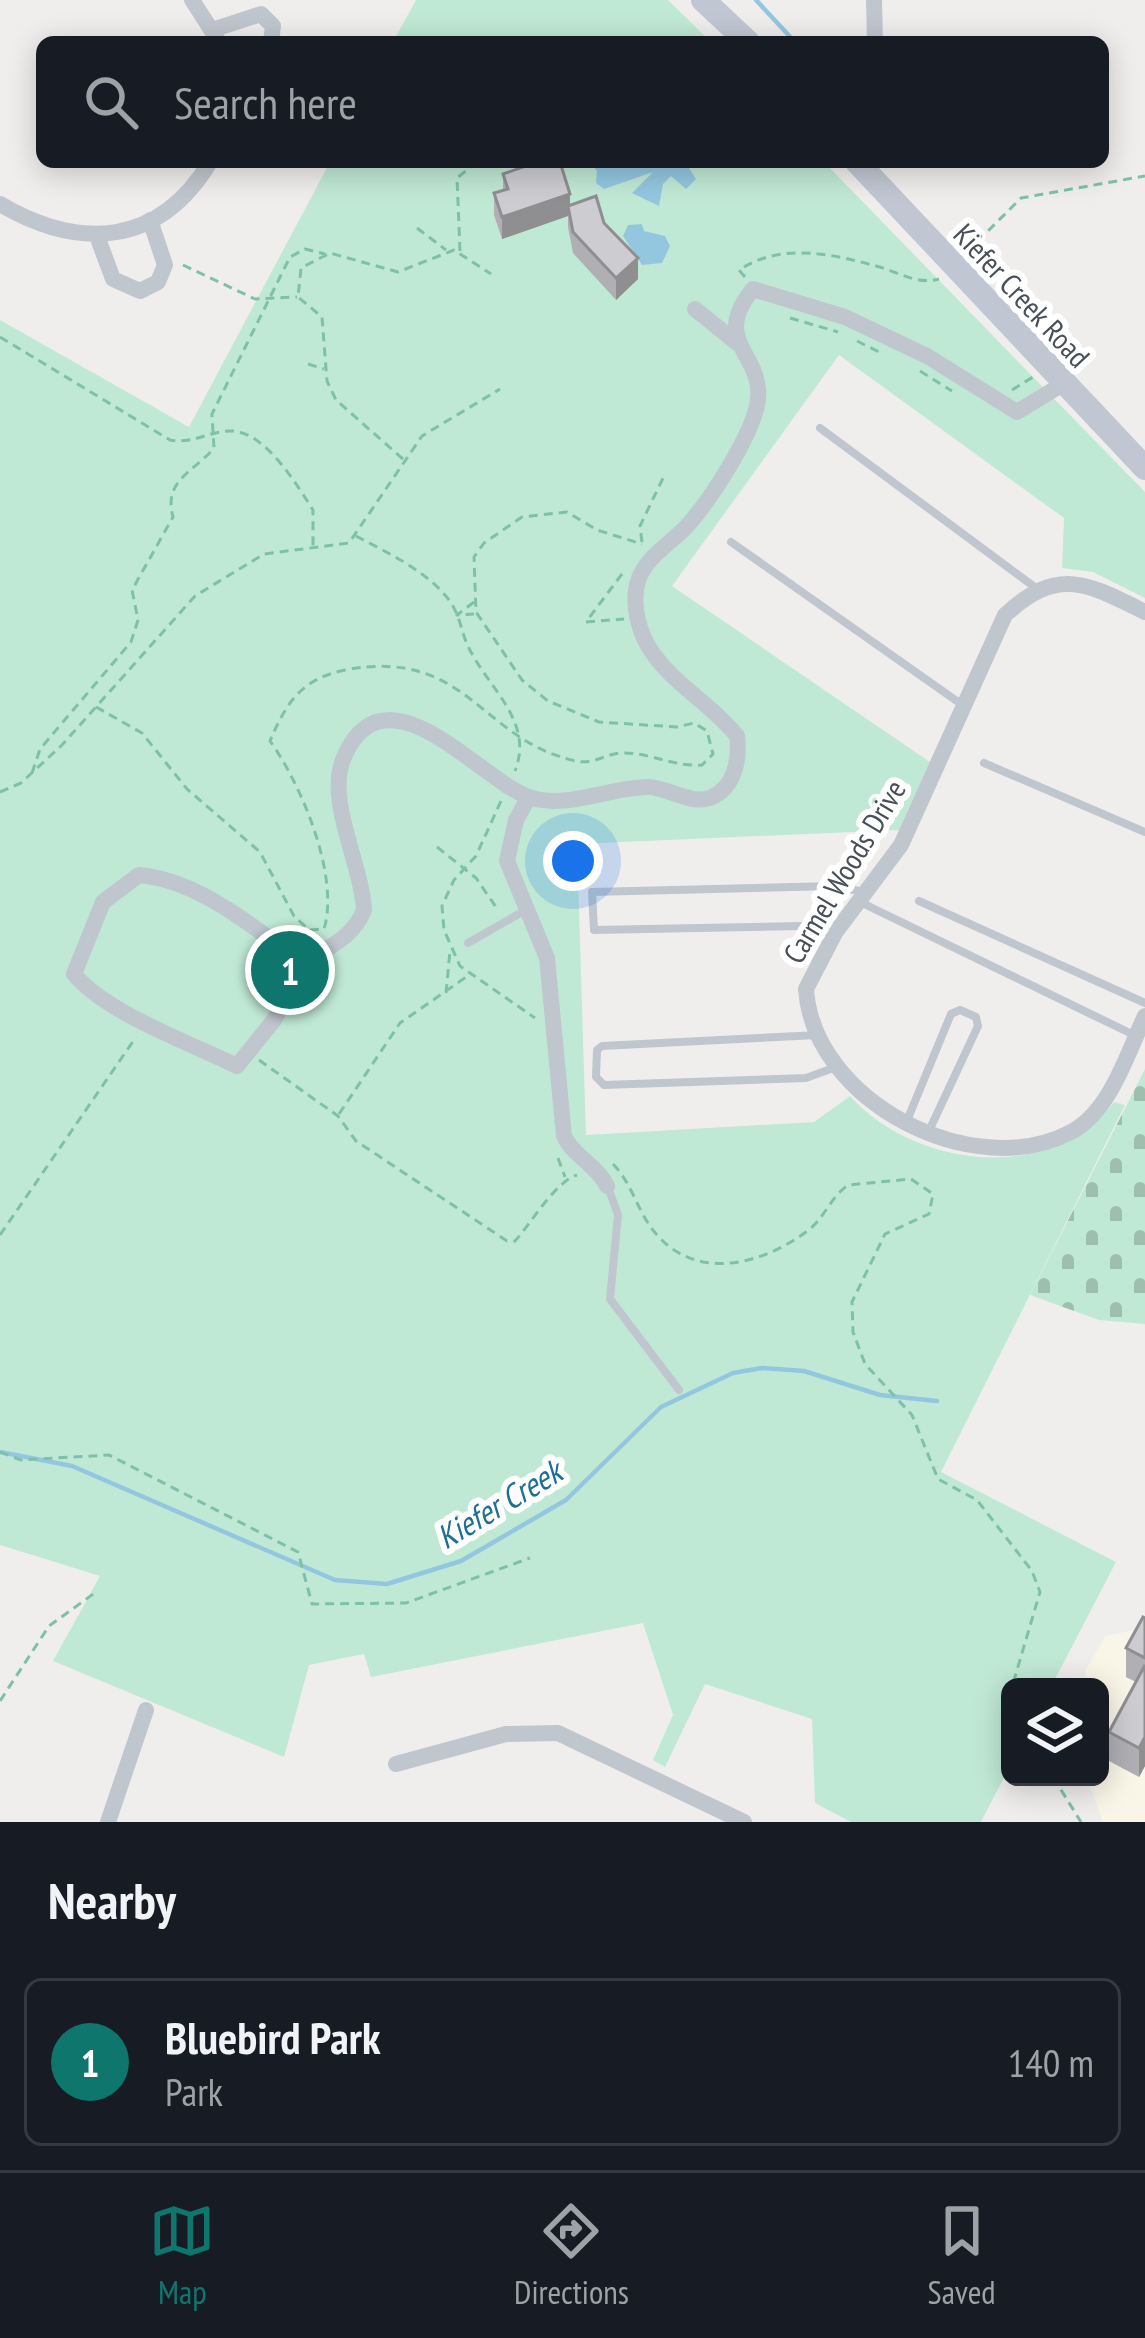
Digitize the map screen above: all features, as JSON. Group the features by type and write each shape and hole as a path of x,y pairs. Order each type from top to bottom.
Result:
{"street":[{"path":"192,0 217,35 261,14 273,26 272,36"},
{"path":"703,0 742,36"},
{"path":"874,0 875,36"},
{"path":"0,204 35,223 97,236 150,220 179,202 205,168"},
{"name":"Kiefer Creek Road","path":"863,168 1145,468"},
{"path":"97,236 121,286 150,288 165,265 150,220"},
{"path":"736,343 739,307 753,289 812,304 927,356 1017,412 1034,406 1063,384"},
{"path":"304,963 198,894 160,877 139,875 103,902 74,974 84,986 237,1066 274,1020 304,963 358,926 364,910 339,791 344,756 355,741 387,722 410,722 529,797 556,800 651,787 698,800 720,791 737,766 737,736 650,650 636,601 637,583 648,562 705,502 755,406 753,375 736,343 694,309"},
{"path":"1037,589 1063,582 1087,584 1145,612"},
{"name":"Carmel Woods Drive","path":"1037,589 1005,615 901,845 835,933 806,989 820,1035 838,1066 862,1093 906,1124 978,1146 1041,1142 1072,1132 1100,1106 1145,1016"},
{"path":"529,797 516,820 507,861 548,958 564,1136 568,1146 595,1165 608,1186"},
{"path":"108,1822 146,1710"},
{"path":"396,1765 506,1734 558,1733 744,1822"}],"lane":[{"path":"820,428 1037,589"},
{"path":"731,542 963,704"},
{"path":"984,763 1145,832"},
{"path":"835,933 800,926 594,930 592,892 833,886 1136,1036"},
{"path":"920,901 1145,1003"},
{"path":"468,943 525,910"},
{"path":"906,1124 951,1014 960,1010 976,1017 978,1026 928,1134"},
{"path":"820,1035 602,1046 597,1050 596,1077 604,1085 806,1078 838,1066"},
{"path":"608,1186 618,1215 610,1299 679,1390"}],"path":[{"path":"460,251 457,178 470,168"},
{"path":"417,228 448,252"},
{"path":"31,775 40,749 131,642 138,620 132,590 173,517 169,502 175,479 201,464 214,448 212,414 290,257 305,249 398,272 460,251 491,274"},
{"path":"298,297 301,268 325,254"},
{"path":"176,262 255,299 298,297 322,317 326,369 336,400 378,443 404,460"},
{"path":"0,337 170,440 188,442 238,431 279,464 313,510 313,548"},
{"path":"308,364 326,369"},
{"path":"0,792 31,775 195,596 243,562 294,547 342,547 356,536 404,460 436,425 500,388"},
{"path":"356,536 426,578 457,615 482,672 516,722 521,752 442,906 450,949 446,993"},
{"path":"457,615 475,601"},
{"path":"457,615 478,615"},
{"path":"437,847 485,889 505,922"},
{"path":"450,949 470,974 524,1006 537,1021"},
{"path":"338,1115 400,1023 470,974"},
{"path":"0,1234 148,1021"},
{"path":"248,1053 338,1115 356,1141 507,1241 514,1241 537,1218 565,1178 605,1161 618,1168 656,1234 681,1259 703,1266 743,1260 797,1237 848,1185 911,1180 933,1194 929,1214 885,1234 879,1242 850,1317 860,1356 912,1415 938,1479 977,1500 1032,1571 1040,1592 1015,1678"},
{"path":"556,1154 565,1178"},
{"path":"0,1452 21,1460 109,1455 130,1465 298,1552 312,1604 406,1604 530,1558"},
{"path":"0,1701 50,1627 96,1592"},
{"path":"1059,1786 1081,1822"}],"shaded area":[{"path":"1145,1628 1145,1822 1103,1822 1090,1786 1109,1786 1109,1678 1086,1678 1105,1636"}],"green space":[{"path":"416,0 668,0 705,36 396,36"},
{"path":"327,168 830,168 1145,492 1145,598 1093,572 1062,568 1064,518 839,355 672,586 930,762 899,830 577,844 586,1135 814,1122 850,1096 877,1120 910,1139 983,1157 1020,1156 1055,1146 1087,1129 1114,1102 1125,1105 941,1472 1116,1562 1056,1678 1001,1678 1001,1783 981,1822 851,1822 815,1803 812,1719 705,1684 665,1767 653,1760 673,1715 643,1623 371,1677 364,1654 309,1665 284,1757 53,1661 100,1576 0,1545 0,320 189,427"},
{"path":"1145,1069 1145,1324 1099,1320 1030,1295"}],"water":[{"path":"595,168 689,168 696,179 686,189 671,176 663,184 659,206 632,193 653,172 604,189 596,183"},
{"path":"642,224 644,231 665,236 670,246 662,263 642,265 623,236 628,225"}],"building":[{"path":"520,168 562,168 570,194 502,217 494,193 508,189 503,174"},
{"path":"596,196 604,223 638,258 616,278 573,232 568,206"},
{"path":"1145,1618 1145,1658 1126,1648"},
{"path":"1145,1665 1145,1737 1139,1748 1109,1732"}],"waterway":[{"path":"756,0 789,36"},
{"name":"Kiefer Creek","path":"0,1452 72,1466 335,1580 387,1584 461,1561 566,1500 661,1407 733,1373 762,1368 804,1371 880,1395 937,1401"}],"place":[{"name":"Bluebird Park","path":"290,970"}]}
